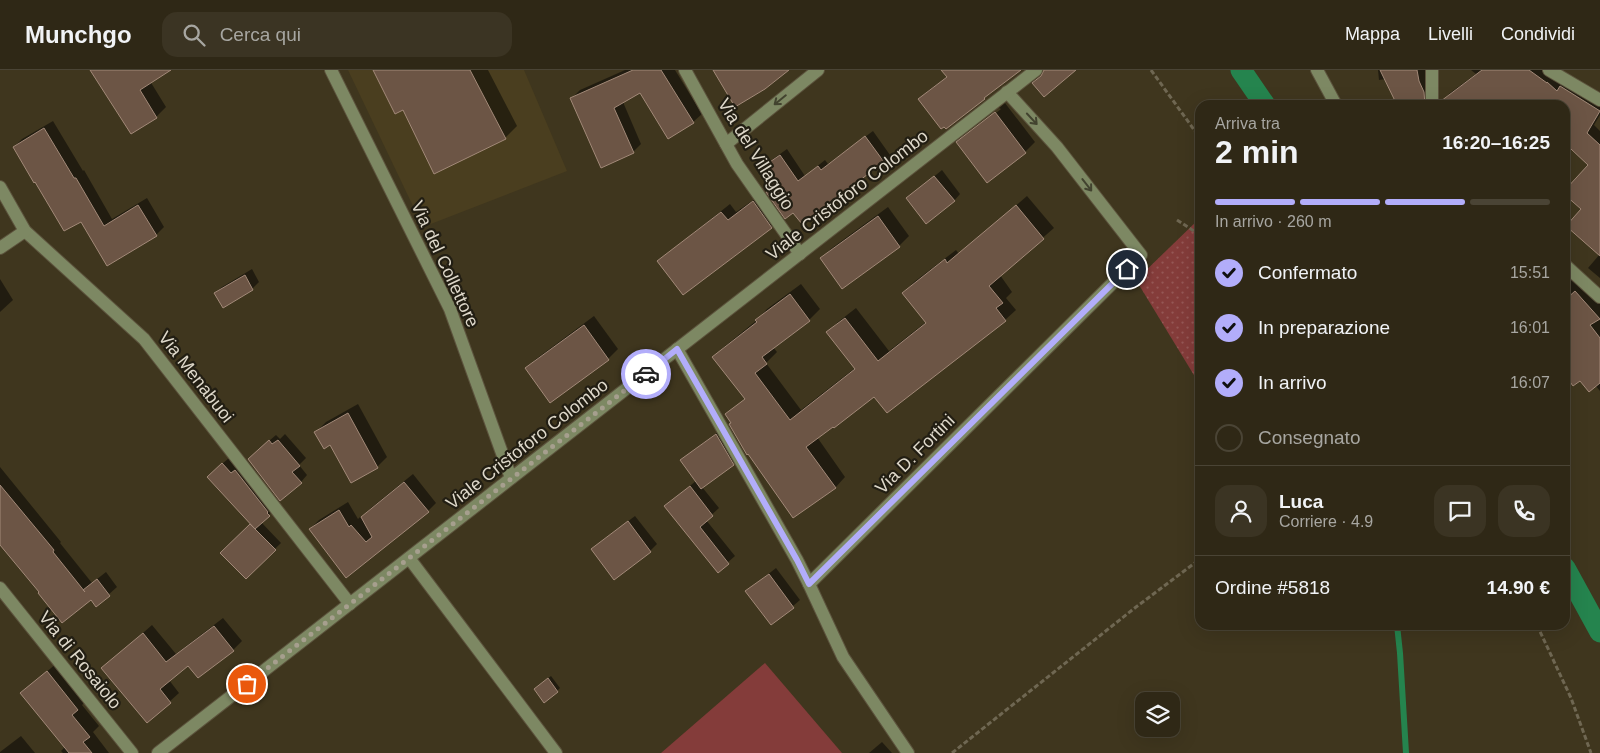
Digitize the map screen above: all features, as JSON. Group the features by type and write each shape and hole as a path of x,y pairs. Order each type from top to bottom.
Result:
{"street":[{"name":"Via del Collettore","path":"331,70 450,309 511,478"},
{"name":"Via del Villaggio","path":"685,70 737,164 800,254"},
{"path":"726,144 818,70"},
{"name":"Viale Cristoforo Colombo","path":"158,753 1036,70"},
{"path":"1317,70 1333,100"},
{"path":"1432,70 1432,100"},
{"path":"1549,70 1600,100"},
{"name":"Via D. Fortini","path":"809,584 1141,255 1057,147 1007,92"},
{"name":"Via Menabuoi","path":"0,187 25,231 144,339 350,604"},
{"path":"0,248 25,231"},
{"path":"1570,270 1600,297"},
{"path":"677,349 792,551 843,657 908,753"},
{"path":"409,558 556,753"},
{"name":"Via di Rosaiolo","path":"0,588 132,753"}],"path":[{"path":"1152,70 1195,131"},
{"path":"1177,220 1195,232"},
{"path":"952,753 1195,562"},
{"path":"1539,630 1571,698 1591,753"}],"shaded area":[{"path":"348,70 524,70 567,171 423,227"},
{"path":"1195,223 1195,377 1136,280"},
{"path":"765,663 842,753 661,753"}],"building":[{"path":"90,70 171,70 140,90 157,118 131,134"},
{"path":"373,70 470,70 506,139 434,174 403,110 395,114"},
{"path":"633,70 661,70 694,123 668,139 640,93 614,108 634,153 601,168 570,98"},
{"path":"713,70 789,70 765,89 735,107"},
{"path":"941,70 1021,70 946,129 944,127 941,129 918,99 947,77"},
{"path":"1044,70 1076,70 1044,97 1032,83 1041,76"},
{"path":"1380,70 1417,70 1425,100 1395,100"},
{"path":"1482,70 1529,70 1557,91 1560,86 1600,111 1587,133 1600,145 1600,256 1570,230 1570,221 1581,209 1570,199 1570,185 1588,165 1570,148 1570,100 1442,100"},
{"path":"995,112 1026,153 987,183 956,142"},
{"path":"44,128 104,226 138,205 157,236 107,266 81,222 64,231 13,147"},
{"path":"865,136 884,162 802,224 793,213 785,219 766,192 770,188 758,170 780,155 798,181 818,166 821,170"},
{"path":"934,176 955,201 926,224 906,198"},
{"path":"753,201 772,228 683,295 657,261 721,212 728,220"},
{"path":"1016,205 1044,239 989,286 1003,303 996,308 1006,321 887,413 874,397 806,447 836,488 793,518 747,455 729,424 731,423 725,414 745,399 712,357 757,322 755,320 790,294 810,321 762,357 767,364 755,373 790,420 855,369 826,332 845,318 878,361 926,323 902,293 945,259 947,263"},
{"path":"878,216 900,247 842,289 820,258"},
{"path":"245,275 253,290 223,308 214,293"},
{"path":"1575,291 1600,319 1590,325 1600,338 1600,383 1589,392 1580,381 1573,386 1570,382 1570,296"},
{"path":"584,325 609,360 550,403 525,368"},
{"path":"348,413 378,468 351,483 330,445 324,449 314,432"},
{"path":"716,434 734,465 701,489 680,460"},
{"path":"269,440 272,444 278,440 300,466 292,472 302,483 280,501 248,459"},
{"path":"222,463 231,473 235,470 270,516 255,529 207,477"},
{"path":"404,482 429,512 346,578 309,529 339,510 349,527 351,525 366,542 372,537 361,517"},
{"path":"0,485 54,550 53,552 83,590 97,579 110,596 96,607 91,600 62,623 0,545"},
{"path":"690,486 713,516 700,527 729,564 718,573 664,506"},
{"path":"628,521 651,552 614,580 591,549"},
{"path":"250,524 276,550 246,579 220,553"},
{"path":"769,574 794,608 771,625 745,591"},
{"path":"214,626 234,651 198,678 188,666 160,689 171,703 147,723 101,668 143,633 166,662"},
{"path":"47,671 78,710 72,715 90,737 83,742 92,753 69,753 20,693"},
{"path":"548,678 558,692 544,703 534,689"}],"waterway":[{"path":"1241,70 1262,100"},
{"path":"1570,577 1600,632"},
{"path":"1398,630 1406,753"}],"way so far":[{"path":"247,684 646,374"}],"route":[{"path":"646,374 677,349 809,584 1127,269"}]}
